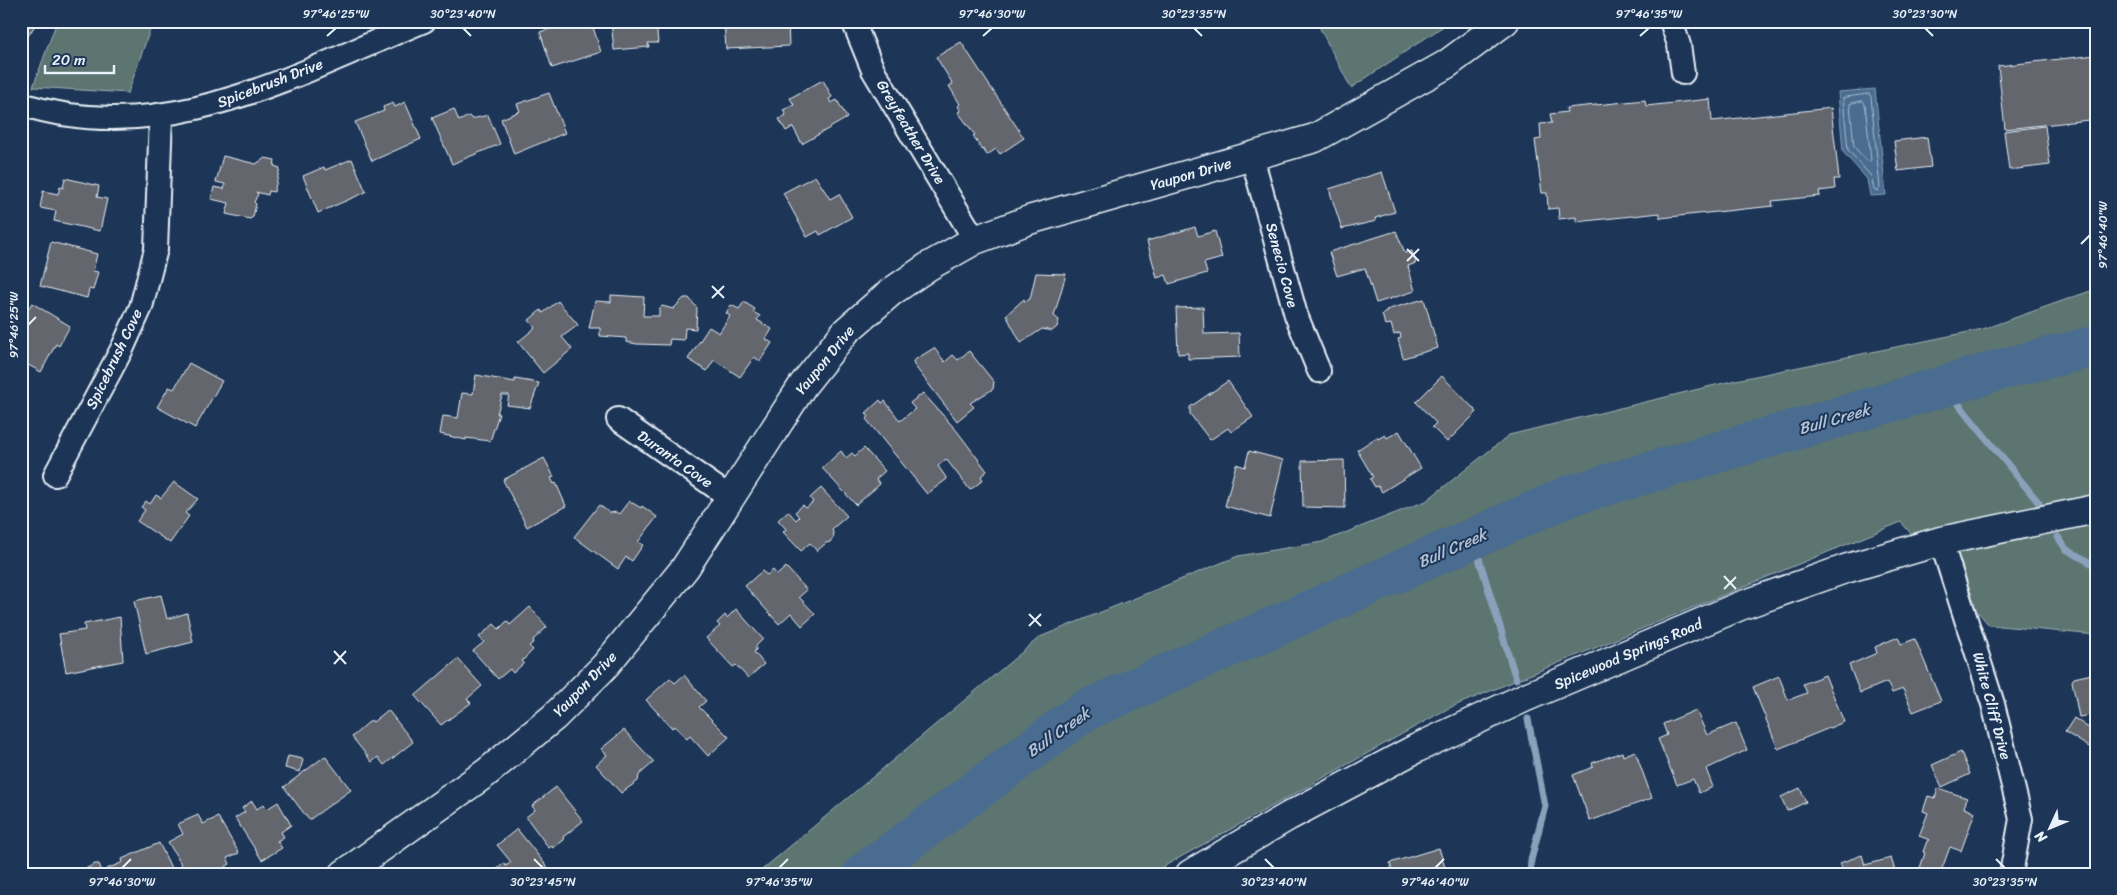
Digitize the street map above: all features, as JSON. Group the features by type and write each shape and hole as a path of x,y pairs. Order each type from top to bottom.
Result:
{"street":[{"name":"Spicebrush Drive","path":"21,104 92,119 161,116 232,100 424,21"},
{"name":"Greyfeather Drive","path":"852,21 873,70 975,240"},
{"name":"Yaupon Drive","path":"344,874 486,773 554,717 604,667 672,584 731,498 803,385 846,331 891,292 921,271 975,240 1029,220 1315,138 1447,64 1505,21"},
{"path":"1671,21 1680,45 1684,73"},
{"name":"Spicebrush Cove","path":"55,475 122,347 140,307 156,248 161,116"},
{"name":"Senecio Cove","path":"1252,157 1296,315 1319,371"},
{"name":"Duranta Cove","path":"618,419 731,498"},
{"name":"Spicewood Springs Road","path":"1190,874 1359,778 1417,748 1526,697 1740,606 1845,569 1941,542 2096,509"},
{"name":"White Cliff Drive","path":"1941,542 1994,704 2021,819 2011,874"}],"green space":[{"path":"57,21 153,21 128,93 33,87"},
{"path":"1316,21 1451,21 1351,88"},
{"path":"2096,289 2096,635 1989,625 1901,522 1449,708 1150,874 757,874 1040,637 1238,556 1322,542 1426,501 1509,435 1736,380 1983,329"}],"water":[{"path":"1875,89 1886,195 1870,196 1867,179 1843,152 1838,92"}],"building":[{"path":"21,21 38,21 26,39 21,36"},
{"path":"591,21 601,52 552,68 540,32 565,24 566,27"},
{"path":"611,21 656,21 658,43 648,43 649,47 614,50"},
{"path":"724,21 788,21 789,46 726,49"},
{"path":"961,42 1024,138 1000,154 996,149 987,155 982,150 973,136 975,135 958,112 961,111 958,106 960,104 949,86 953,84 936,57"},
{"path":"2096,55 2096,152 2093,152 2089,120 2005,129 1998,66"},
{"path":"823,80 832,97 829,99 831,103 837,100 847,118 802,144 793,127 786,131 779,119 786,115 783,110 794,105 790,98"},
{"path":"549,93 565,133 514,154 501,119 520,111 517,104"},
{"path":"1710,99 1712,121 1831,108 1839,179 1834,179 1835,189 1819,191 1820,196 1772,201 1773,206 1660,218 1660,213 1576,222 1576,217 1559,219 1558,208 1548,209 1547,193 1542,193 1535,140 1541,139 1540,124 1552,123 1550,114 1567,112 1566,108 1645,100 1646,106"},
{"path":"405,102 421,139 372,161 355,122 384,111 383,107 393,103 395,107"},
{"path":"454,109 459,121 469,116 472,119 488,115 500,144 452,164 432,118"},
{"path":"2045,126 2050,165 2009,170 2004,131"},
{"path":"1927,137 1931,167 1898,171 1894,141"},
{"path":"223,156 256,164 265,158 275,160 274,166 280,168 274,192 269,191 268,195 256,192 258,194 254,202 256,204 253,217 250,219 226,214 229,203 211,199 214,187 224,189 225,184 216,182"},
{"path":"352,159 366,192 318,213 303,176 324,167 325,170"},
{"path":"1382,172 1395,212 1375,218 1376,221 1342,229 1329,189"},
{"path":"815,176 830,199 839,194 852,217 820,235 818,231 807,237 783,193"},
{"path":"65,178 99,186 97,197 107,199 100,231 54,221 56,211 40,208 43,191 58,194 60,187 63,188"},
{"path":"1195,227 1198,236 1215,231 1222,258 1204,263 1207,273 1169,284 1166,275 1157,278 1147,241"},
{"path":"1396,231 1405,253 1412,251 1416,263 1408,266 1415,291 1376,303 1365,268 1337,276 1329,252"},
{"path":"51,242 97,254 93,271 98,272 93,290 89,289 87,298 40,286"},
{"path":"1036,273 1066,274 1054,316 1059,320 1057,327 1052,331 1042,329 1021,343 1006,315 1024,299 1025,302 1030,299"},
{"path":"611,295 644,297 643,316 659,316 659,309 662,306 673,309 684,298 689,298 697,308 696,329 685,328 684,340 670,339 669,345 637,344 626,342 626,338 600,336 600,328 589,328 595,301 611,302"},
{"path":"1424,299 1438,348 1403,358 1398,339 1401,338 1400,333 1394,335 1391,324 1385,325 1382,314 1387,312 1386,310"},
{"path":"558,301 578,325 562,337 572,349 543,373 518,342 535,328 529,320 541,310 543,313"},
{"path":"744,302 755,309 753,312 760,316 757,320 772,329 766,339 772,343 760,361 754,357 740,377 714,360 707,371 688,359 709,327 719,333 730,316 726,313 731,305 739,309"},
{"path":"32,303 70,326 59,346 56,344 41,372 21,361 21,320"},
{"path":"1203,307 1204,334 1239,333 1240,357 1188,359 1188,353 1178,354 1176,308"},
{"path":"934,348 945,362 953,355 958,360 969,351 994,382 993,389 970,403 974,407 957,421 914,365 913,361"},
{"path":"189,363 222,381 195,428 157,407 169,387 174,389"},
{"path":"476,375 515,382 515,379 539,383 530,408 507,405 509,395 502,395 497,414 499,414 490,441 466,438 466,440 440,434 443,416 458,418 462,393 473,394"},
{"path":"1442,376 1477,412 1447,442 1432,427 1436,423 1416,402"},
{"path":"1228,381 1253,417 1231,432 1228,428 1210,440 1190,414 1190,407"},
{"path":"923,393 957,431 987,471 981,476 983,480 970,490 946,459 938,466 947,479 927,494 866,419 869,417 866,413 880,400 882,403 885,401 900,421 915,409 910,403"},
{"path":"1399,431 1421,468 1382,492 1378,486 1375,487 1370,479 1373,477 1357,450 1377,437 1378,439 1385,435 1387,438"},
{"path":"864,448 885,471 876,479 880,484 856,505 822,468 841,451 846,458 852,453 855,456"},
{"path":"1249,451 1283,460 1270,518 1225,506 1236,464 1245,467"},
{"path":"544,458 554,477 551,478 554,484 556,483 566,506 527,527 503,480"},
{"path":"1344,460 1345,508 1303,507 1302,461"},
{"path":"174,482 198,499 185,513 189,516 170,543 137,521 145,510 141,507 146,501 150,504 156,495 161,498"},
{"path":"821,488 847,516 832,529 834,537 830,542 817,551 810,543 801,551 783,532 786,529 778,520 788,511 796,520 799,517 795,512 803,505 806,508 813,502 810,498"},
{"path":"629,501 641,508 642,506 657,517 638,542 643,545 632,561 626,557 618,569 574,537 599,505 610,513 616,512 619,514"},
{"path":"786,567 807,590 799,597 815,614 802,626 791,613 779,624 745,586 762,571 767,575 773,570 777,575"},
{"path":"161,595 167,619 187,613 193,642 146,654 134,601"},
{"path":"530,607 547,627 529,646 533,650 522,661 524,663 513,673 510,669 498,679 473,651 484,642 479,637 494,624 499,629 507,621 510,625"},
{"path":"736,609 763,639 756,646 754,652 764,664 748,678 736,665 733,667 706,638 720,626 717,623 725,615 727,618"},
{"path":"120,617 123,661 66,672 59,634 85,630 84,624"},
{"path":"1898,637 1901,644 1915,639 1941,701 1913,712 1903,689 1892,693 1887,682 1860,693 1849,665 1877,653 1875,647"},
{"path":"458,659 482,686 467,699 471,703 441,725 415,696"},
{"path":"2096,673 2096,714 2079,717 2072,681 2074,678"},
{"path":"684,675 706,701 699,707 729,737 708,756 690,736 687,739 675,726 672,728 646,700 670,678 675,683"},
{"path":"1825,675 1844,722 1778,749 1753,687 1779,676 1788,700 1807,693 1803,684"},
{"path":"388,710 413,742 384,765 378,757 372,762 352,737 371,720 373,722"},
{"path":"1696,710 1707,735 1736,723 1747,750 1706,769 1713,787 1699,793 1693,779 1677,785 1658,739 1667,735 1663,724"},
{"path":"2074,718 2096,733 2089,747 2065,732"},
{"path":"624,730 654,762 639,775 638,781 621,793 596,765 607,755 601,749"},
{"path":"1635,751 1652,798 1590,821 1573,775 1593,767 1592,763 1622,752 1623,756"},
{"path":"1961,752 1970,774 1942,787 1932,765"},
{"path":"288,756 303,759 300,772 285,768"},
{"path":"325,756 351,790 309,820 284,787"},
{"path":"556,787 583,821 563,837 564,840 553,848 552,846 549,848 526,817 535,810 532,806"},
{"path":"1800,788 1806,802 1787,811 1781,797"},
{"path":"1938,788 1967,798 1964,808 1975,812 1961,851 1950,847 1940,874 1920,868 1925,853 1923,852 1927,841 1930,840 1919,836 1928,813 1923,811 1928,796 1935,798"},
{"path":"252,801 257,809 264,804 267,809 278,802 291,825 281,832 284,837 277,841 282,848 262,860 235,818 245,812 242,808"},
{"path":"198,815 203,824 218,817 239,853 227,858 230,864 214,874 187,874 168,842 183,834 178,824"},
{"path":"517,829 553,874 496,874 494,872 504,863 506,866 511,862 497,845"},
{"path":"159,843 174,874 110,874 107,869 123,862 122,859"},
{"path":"1439,848 1447,874 1393,874 1390,863"},
{"path":"1862,855 1865,865 1891,858 1896,874 1844,874 1840,863"},
{"path":"95,864 99,864 103,874 75,874"}],"waterway":[{"name":"Bull Creek","path":"863,874 1084,711 1569,496 2006,368 2096,346"},
{"path":"1944,386 2039,503"},
{"path":"2058,537 2066,549 2096,566"},
{"path":"1473,539 1516,679"},
{"path":"1528,719 1545,806 1531,860 1530,874"}]}
